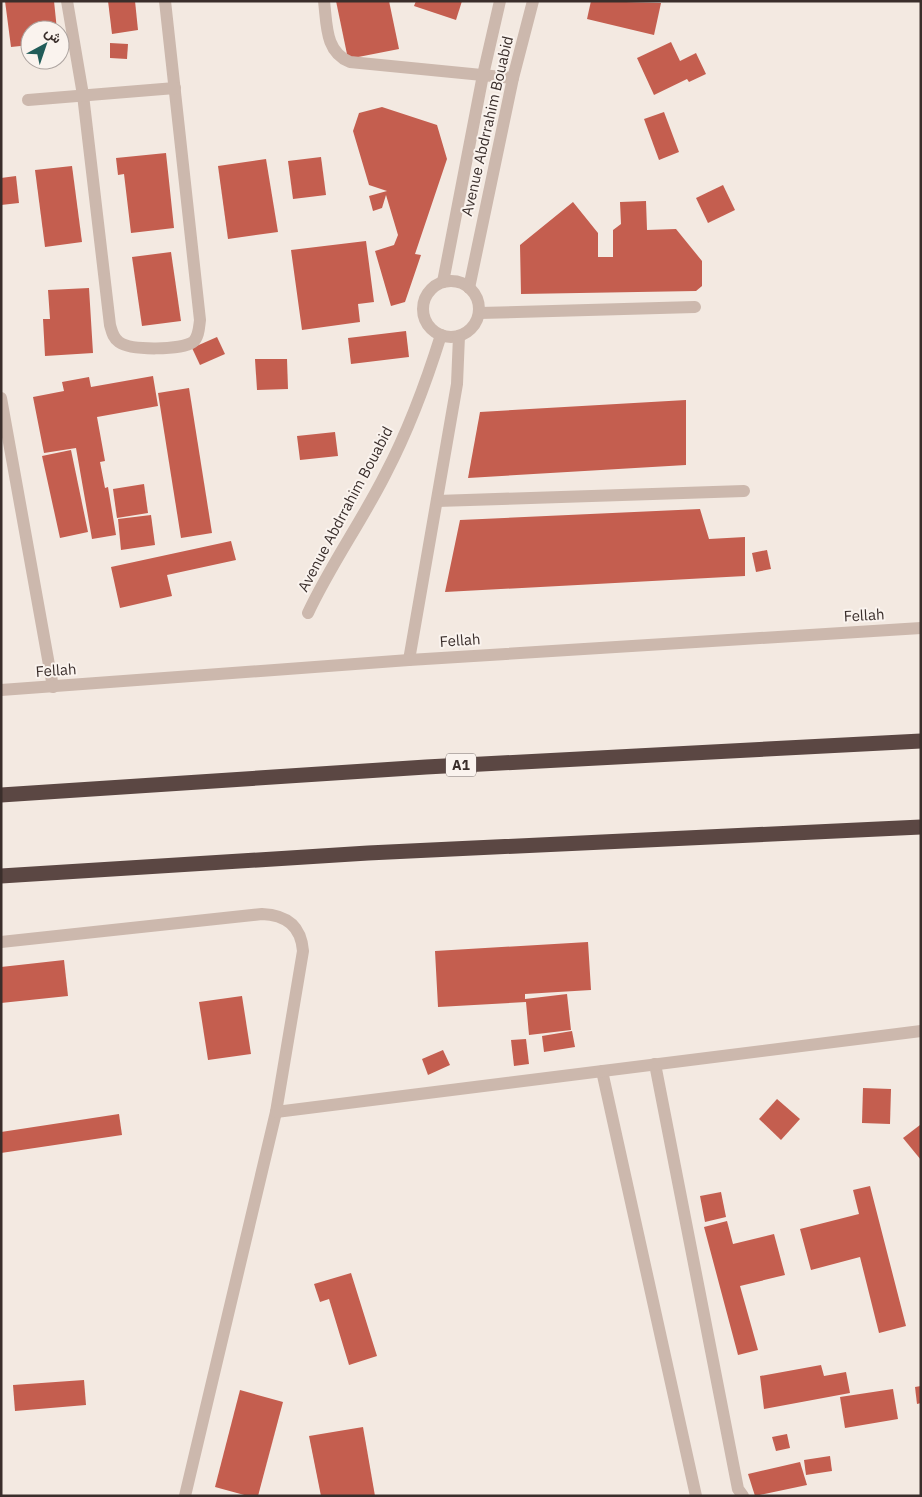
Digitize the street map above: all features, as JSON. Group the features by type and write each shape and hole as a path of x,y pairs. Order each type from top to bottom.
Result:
{"highway":[{"name":"A1","path":"1,795 426,767 921,742"},
{"path":"1,876 368,853 921,827"}],"street":[{"path":"67,1 83,95 113,334 116,340 126,346 168,348 193,342 197,336 200,320 165,1"},
{"path":"324,1 329,39 332,47 342,59 358,63 513,78"},
{"name":"Avenue Abdrrahim Bouabid","path":"443,282 483,75 500,1"},
{"name":"Avenue Abdrrahim Bouabid","path":"469,288 513,78 533,1"},
{"path":"28,100 175,88"},
{"path":"443,282 461,283 469,288 478,303 479,313 475,323 468,332 459,336 441,335 428,327 422,306 426,296 433,287 443,282"},
{"path":"479,313 695,307"},
{"name":"Avenue Abdrrahim Bouabid","path":"308,613 335,559 366,511 397,450 419,399 441,335"},
{"path":"409,660 457,384 459,336"},
{"path":"1,398 53,687"},
{"path":"437,500 744,491"},
{"name":"Fellah","path":"1,690 409,660 921,628"},
{"path":"1,942 262,914 280,916 290,921 297,928 302,938 303,951 276,1112 185,1496"},
{"path":"276,1112 921,1031"},
{"path":"655,1064 712,1365 738,1489 743,1496"},
{"path":"602,1071 696,1496"}],"building":[{"path":"5,1 54,1 56,20 20,20 20,46 11,47"},
{"path":"108,1 135,1 138,30 112,34"},
{"path":"336,1 389,1 399,49 348,59"},
{"path":"416,1 462,1 456,20 414,6"},
{"path":"591,1 661,3 654,35 587,19"},
{"path":"671,42 680,61 696,53 706,74 689,82 687,79 654,95 637,58"},
{"path":"110,43 128,44 127,59 110,58"},
{"path":"382,107 437,125 447,159 415,254 421,255 405,302 391,306 375,251 394,245 398,235 386,195 382,208 373,211 369,196 387,191 369,185 353,131 359,113"},
{"path":"664,112 679,152 659,160 644,119"},
{"path":"166,153 174,228 131,233 124,174 118,175 116,158"},
{"path":"321,157 326,195 293,199 288,161"},
{"path":"266,159 278,232 228,239 218,166"},
{"path":"72,166 82,242 45,247 35,170"},
{"path":"16,176 19,203 1,205 1,178"},
{"path":"723,185 735,210 708,223 696,198"},
{"path":"646,201 647,230 676,229 702,261 702,286 696,291 521,294 520,245 573,202 598,233 598,257 613,257 613,230 621,224 620,202"},
{"path":"366,241 374,302 358,304 360,322 302,330 291,250"},
{"path":"171,252 181,321 142,326 132,257"},
{"path":"89,288 93,353 45,356 43,319 50,319 48,290"},
{"path":"406,331 409,357 351,364 348,338"},
{"path":"217,337 225,354 200,365 192,348"},
{"path":"255,359 287,359 288,389 257,390"},
{"path":"153,376 158,406 97,417 105,461 100,462 105,488 108,487 116,535 92,539 76,448 44,453 33,397 64,391 62,382 89,377 91,387"},
{"path":"189,388 212,533 181,538 158,393"},
{"path":"686,400 686,465 468,478 480,412"},
{"path":"335,432 338,456 300,460 297,436"},
{"path":"71,450 88,532 60,538 42,456"},
{"path":"144,484 148,513 117,518 113,489"},
{"path":"700,509 709,539 745,537 745,576 445,592 460,520"},
{"path":"151,515 155,545 121,550 118,519"},
{"path":"231,541 236,560 167,575 172,596 120,608 111,567"},
{"path":"767,550 771,569 756,572 752,553"},
{"path":"588,942 591,990 525,994 525,999 567,994 571,1030 529,1035 526,1002 438,1007 435,951"},
{"path":"64,960 68,996 1,1003 1,967"},
{"path":"242,996 251,1054 208,1060 199,1002"},
{"path":"572,1031 575,1047 544,1052 542,1036"},
{"path":"526,1039 529,1064 514,1066 511,1040"},
{"path":"443,1050 450,1065 428,1075 422,1059"},
{"path":"863,1088 891,1089 890,1124 862,1123"},
{"path":"777,1099 800,1119 781,1140 759,1119"},
{"path":"119,1114 122,1135 1,1153 1,1132"},
{"path":"921,1126 921,1160 903,1138"},
{"path":"870,1186 906,1326 879,1333 860,1257 811,1270 800,1229 859,1214 853,1190"},
{"path":"721,1192 726,1217 705,1222 700,1196"},
{"path":"727,1221 733,1244 774,1234 785,1275 740,1286 758,1350 738,1355 704,1227"},
{"path":"351,1273 377,1356 349,1365 329,1299 320,1302 314,1284"},
{"path":"821,1365 824,1376 846,1372 850,1393 764,1409 760,1376"},
{"path":"84,1380 86,1405 15,1411 13,1385"},
{"path":"921,1386 921,1403 917,1404 915,1387"},
{"path":"893,1389 898,1419 845,1428 840,1397"},
{"path":"240,1390 283,1402 258,1496 248,1496 215,1487"},
{"path":"363,1427 375,1496 321,1496 309,1436"},
{"path":"787,1434 790,1448 776,1451 772,1437"},
{"path":"830,1456 832,1471 806,1475 804,1460"},
{"path":"800,1462 807,1485 755,1496 748,1474"}]}
